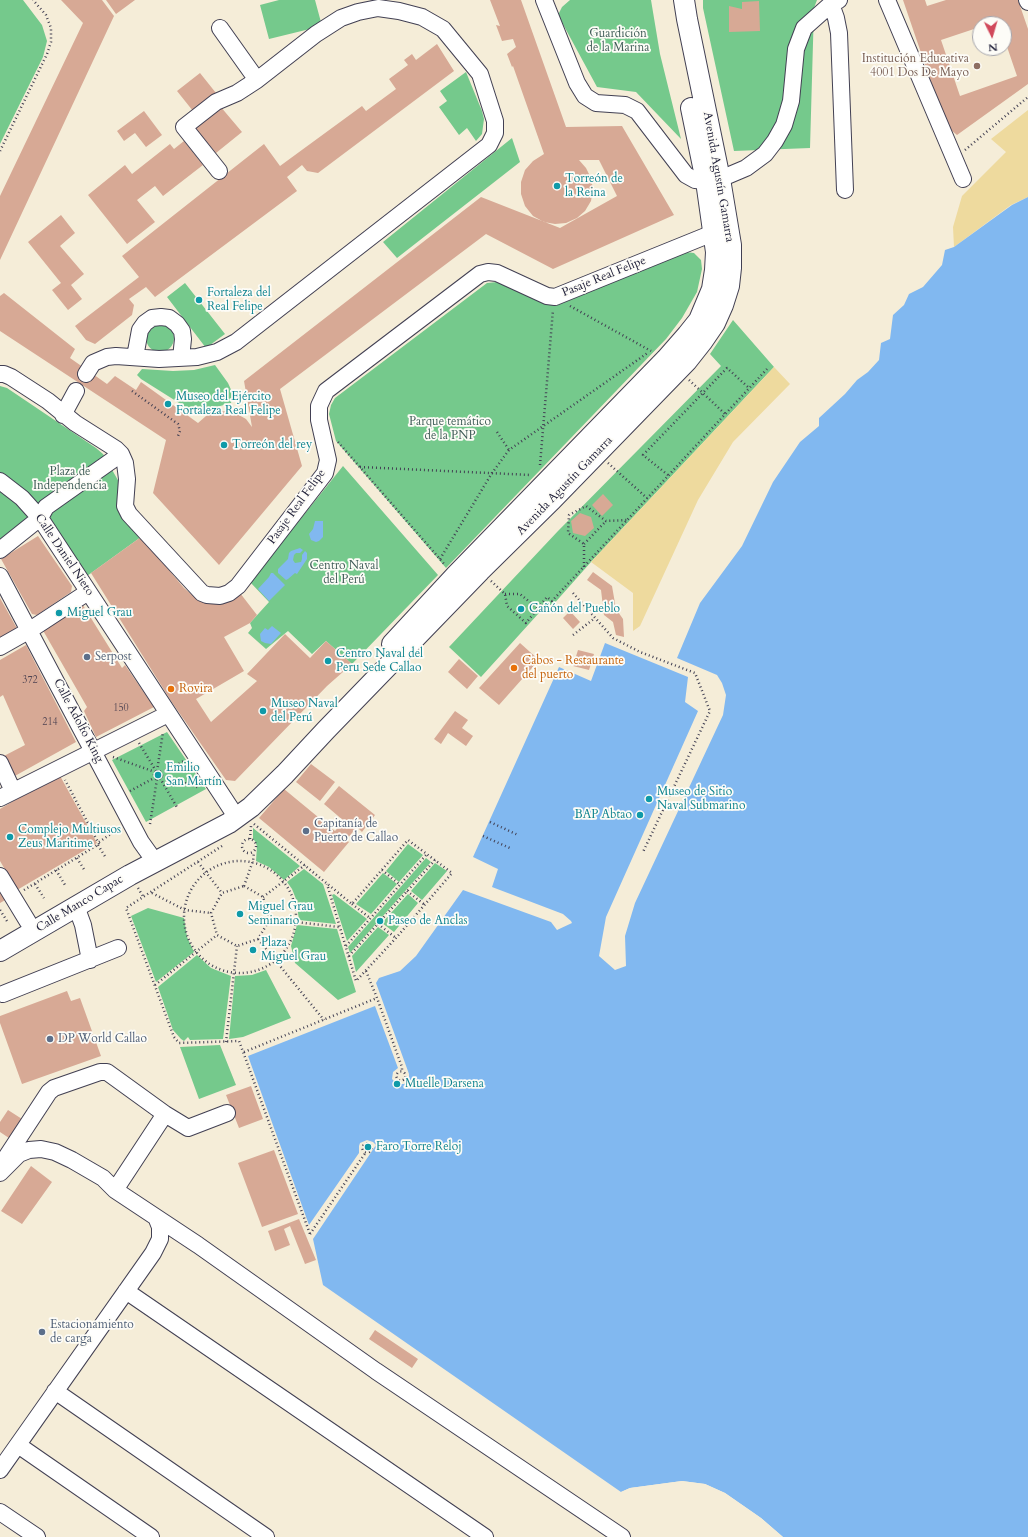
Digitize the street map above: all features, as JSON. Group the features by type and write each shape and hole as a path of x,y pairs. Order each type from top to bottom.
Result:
{"main road":[{"name":"Avenida Agustín Gamarra","path":"155,856 208,823 241,822 260,799 326,730 597,453 665,360 702,342 715,323 729,286 731,245 713,180 672,13 671,0"},
{"name":"Avenida Agustín Gamarra","path":"241,822 253,792 455,576 665,360 699,320 712,289 715,270 716,252 713,233 713,180 684,0"},
{"name":"Calle Manco Capac","path":"0,952 155,856"},
{"name":"Calle Manco Capac","path":"4,930 28,922 155,856"}],"street":[{"path":"544,0 577,83 584,96 596,103 625,105 637,111 686,176 695,180 713,180 746,168 765,154 775,141 784,125 791,101 796,49 804,28 835,2"},
{"path":"887,0 963,179"},
{"path":"835,2 838,34 845,190"},
{"path":"86,374 93,363 107,357 159,359 197,357 217,352 236,342 489,145 495,133 495,121 480,74 443,29 422,17 399,11 378,8 358,12 341,18 316,34 257,80 237,93 216,102 184,127 219,171"},
{"path":"220,28 257,80"},
{"name":"Pasaje Real Felipe","path":"120,454 125,463 127,479 125,506 129,514 202,593 220,596 229,593 238,586 325,473 328,460 319,420 319,406 326,390 480,274 488,272 497,273 547,296 554,297 713,233"},
{"path":"135,357 140,330 145,323 152,318 161,317 169,318 177,324 182,331 183,339 181,358"},
{"path":"0,374 12,377 48,401 63,415 116,449 120,454 46,507 40,518 0,550"},
{"path":"63,415 76,391"},
{"name":"Calle Daniel Nieto","path":"0,481 22,498 40,518 168,714 241,822"},
{"name":"Calle Adolfo King","path":"0,576 94,751 155,856"},
{"path":"0,647 30,630 88,592"},
{"path":"0,763 7,794 168,714"},
{"path":"0,876 28,922"},
{"path":"76,906 83,925 90,960"},
{"path":"3,994 118,948"},
{"path":"3,1157 49,1092 54,1088 100,1072 107,1072 165,1114 188,1128 227,1113"},
{"path":"115,1190 165,1114"},
{"path":"0,1173 19,1154 29,1150 41,1149 55,1152 103,1178 115,1190 198,1245 376,1371 622,1537"},
{"path":"0,1470 153,1253 160,1239 160,1227 156,1217"},
{"path":"153,1253 166,1243 179,1242 198,1245"},
{"path":"126,1291 485,1537"},
{"path":"55,1391 266,1537"},
{"path":"18,1445 152,1537"},
{"path":"0,1512 37,1537"}],"path":[{"path":"0,151 47,54 51,42 51,28 46,15 33,0"},
{"path":"954,156 964,151 1028,97"},
{"path":"540,469 554,297 665,360 725,414"},
{"path":"440,559 492,473 509,450 543,427 665,360"},
{"path":"668,475 643,455 727,368 749,388"},
{"path":"480,571 505,594 507,606 526,623 547,597 552,601 767,369"},
{"path":"132,391 178,424 180,430 178,436"},
{"path":"319,420 455,576"},
{"path":"498,432 509,450"},
{"path":"597,453 647,498"},
{"path":"360,467 531,475"},
{"path":"584,544 568,533 569,515 586,506 606,521 627,520"},
{"path":"584,567 584,544 606,521"},
{"path":"572,593 613,638 640,652 695,673 710,711 643,852"},
{"path":"505,594 520,594 537,608"},
{"path":"573,635 595,618"},
{"path":"150,824 156,778 153,773 156,771 164,731"},
{"path":"131,732 156,771"},
{"path":"113,757 156,771 159,770 178,809"},
{"path":"127,792 161,776 189,758"},
{"path":"58,768 106,858"},
{"path":"161,776 204,789"},
{"path":"241,822 250,839 256,844 253,861 244,886"},
{"path":"241,822 243,842 242,849 248,854 254,851"},
{"path":"241,822 305,865 370,918"},
{"path":"490,822 518,835"},
{"path":"13,897 77,858 120,828"},
{"path":"483,836 512,849"},
{"path":"243,842 250,839"},
{"path":"327,884 356,981 396,938 452,873 408,840 352,904"},
{"path":"224,845 126,908 174,1037 179,1043 239,1041 310,1234 366,1152"},
{"path":"346,947 427,854"},
{"path":"77,858 86,872"},
{"path":"232,860 253,861 269,868 290,888 295,902 297,916 296,922 289,944 276,960 258,971 244,974 234,974 216,968 204,961 196,952 188,937 185,910 186,903 196,881 206,871 218,864 232,860"},
{"path":"348,957 435,860"},
{"path":"198,862 222,893"},
{"path":"264,897 305,865"},
{"path":"56,870 65,885"},
{"path":"382,870 400,884"},
{"path":"35,884 44,898"},
{"path":"244,886 264,897 270,919 258,939 237,946 218,935 211,913 222,893 244,886"},
{"path":"407,891 425,905"},
{"path":"152,892 185,910 211,913"},
{"path":"0,910 4,930"},
{"path":"270,919 339,927"},
{"path":"378,924 396,938"},
{"path":"155,985 218,935"},
{"path":"258,939 324,1020"},
{"path":"226,1042 237,946"},
{"path":"366,971 402,1067 402,1072"},
{"path":"244,1052 377,998"}],"green space":[{"path":"0,0 23,0 42,25 47,41 43,57 0,144"},
{"path":"279,0 315,0 322,26 269,39 260,5"},
{"name":"Guardición de la Marina","path":"570,0 651,0 660,54 681,139 636,92 597,87 558,15 562,7"},
{"path":"703,0 817,0 814,8 810,148 734,151 703,8"},
{"path":"466,72 484,119 482,134 476,141 467,128 459,135 439,107 447,101 440,91"},
{"path":"512,138 520,162 397,258 383,242"},
{"name":"Parque temático de la PNP","path":"686,252 694,253 701,260 702,269 697,292 682,318 666,339 446,568 336,441 329,414 331,405 335,398 487,283 497,282 506,284 555,306"},
{"path":"185,283 225,334 206,348 167,297"},
{"path":"733,320 774,367 591,562 552,606 548,603 481,677 449,647 558,531 721,366 710,354"},
{"path":"160,324 166,325 170,328 173,332 173,344 170,348 166,351 160,352 154,351 150,348 147,344 146,338 147,332 150,328 154,325"},
{"path":"215,365 228,383 233,394 231,403 195,413 137,375 142,369 173,371 194,370"},
{"name":"Plaza de Independencia","path":"0,386 7,388 96,448 103,454 119,482 119,490 141,537 87,576 49,516 0,475"},
{"name":"Centro Naval del Perú","path":"343,466 438,575 352,664 326,641 312,654 288,631 266,649 248,633 252,628 250,623 269,602 250,582"},
{"path":"0,491 16,501 29,518 0,544"},
{"path":"167,732 206,789 146,822 112,760"},
{"path":"253,828 300,866 284,880 269,867 256,861 257,846 253,839"},
{"path":"408,844 423,855 399,882 386,871"},
{"path":"426,858 431,862 350,953 348,947"},
{"path":"435,863 447,871 422,900 411,891"},
{"path":"304,869 323,884 336,924 299,920 296,899 287,882"},
{"path":"383,873 397,884 371,914 356,904"},
{"path":"334,894 367,919 347,941 332,895"},
{"path":"408,894 418,903 394,932 382,923"},
{"path":"148,908 184,918 187,937 194,952 156,982 131,916"},
{"path":"297,925 337,929 356,992 338,1000 295,963 291,946"},
{"path":"378,927 389,935 356,972 352,956"},
{"path":"197,955 211,968 231,976 223,1039 190,1040 188,1037 184,1041 181,1039 173,1030 158,987"},
{"path":"266,970 291,1018 243,1037 229,1039 235,976 252,975"},
{"path":"220,1045 236,1085 199,1099 180,1047"}],"sand":[{"path":"1028,110 1028,197 1011,205 954,247 953,227 962,196 1006,152 991,139"},
{"path":"774,367 790,384 733,442 698,500 640,626 633,631 633,593 591,562"}],"water":[{"path":"1028,197 1028,1537 783,1537 761,1518 725,1493 705,1484 682,1481 630,1488 621,1492 323,1285 313,1239 376,1145 367,1140 360,1143 359,1153 309,1225 248,1056 375,1006 398,1068 393,1072 392,1079 397,1084 404,1084 409,1079 409,1074 376,983 379,978 400,971 416,956 463,890 551,922 557,930 572,923 563,914 492,887 498,869 473,857 559,667 591,681 605,643 688,677 685,702 698,711 606,917 599,956 615,970 626,966 625,936 635,903 723,715 726,695 722,683 717,675 677,658 700,603 742,546 773,482 800,442 819,426 819,418 879,360 881,343 890,339 893,315 904,305 909,294 923,287 942,265 945,250 954,247 1012,205"},
{"path":"315,521 323,521 323,537 316,542 311,540 309,534 313,529"},
{"path":"300,548 303,550 294,555 293,560 295,563 301,562 302,555 305,551 307,553 307,559 297,574 295,573 286,580 278,573 278,569 288,559 291,551"},
{"path":"271,573 273,573 285,585 269,601 258,589"},
{"path":"272,626 281,633 271,644 261,641 260,634 265,628 268,630"}],"pier":[{"path":"682,1481 705,1484 725,1493 761,1518 783,1537 780,1537 760,1519 724,1494 705,1486 682,1483 631,1490 623,1493 621,1492 630,1488"}],"building":[{"path":"61,0 102,0 114,16 0,260 0,196 83,23"},
{"path":"106,0 135,0 116,14"},
{"path":"490,0 521,0 566,127 622,126 674,215 553,269 486,234 280,389 302,466 219,565 153,493 166,440 0,331 0,296 4,293 75,349 70,358 107,384 115,376 136,390 141,382 198,423 206,416 216,412 226,411 237,414 246,419 252,427 244,381 481,197 542,221 533,216 525,206 521,194 521,182 525,170 533,161 544,154 513,66 512,67 507,54 516,47 513,39 502,41 496,25 500,26","holes":["579,160 599,160 617,196 560,228 545,222 555,224 566,223 577,218 585,211 591,201 593,189 591,178 586,168"]},
{"name":"Institución Educativa 4001 Dos De Mayo","path":"903,0 925,0 927,6 946,0 1018,0 1028,29 1028,84 957,135 946,126","holes":["972,16 1012,16 1012,56 1010,56 1017,76 960,96 941,40 972,30"]},
{"path":"759,1 760,31 729,32 729,6 742,9 742,2"},
{"path":"437,44 454,71 318,173 307,171 302,165 287,177 297,191 155,297 146,287 129,299 134,305 132,315 95,344 86,340 75,326 139,277 122,256 264,144 280,166 362,106 366,111 396,89 389,79 408,65 404,60 412,54 416,60"},
{"path":"200,73 216,93 193,111 177,91"},
{"path":"220,106 242,132 216,153 194,127"},
{"path":"144,111 162,135 146,147 135,133 124,141 117,131"},
{"path":"184,141 203,165 163,196 155,186 137,200 155,222 127,244 88,195 125,165 132,174 170,144 174,149"},
{"path":"61,215 75,233 60,246 84,274 71,285 82,299 68,310 52,290 61,283 28,242"},
{"path":"603,494 613,505 602,516 592,505"},
{"path":"580,513 591,517 594,528 585,536 573,533 571,521"},
{"path":"38,536 72,586 71,592 37,615 32,614 1,559"},
{"path":"141,537 184,588 198,600 209,603 240,593 257,615 250,623 224,637 244,671 196,699 211,722 257,681 247,674 285,634 310,658 326,641 352,664 327,686 235,781 226,780 171,701 91,573"},
{"path":"593,572 612,586 616,609 623,619 624,637 616,635 613,622 604,615 601,590 587,580"},
{"path":"0,598 19,632 0,643"},
{"name":"Serpost","path":"81,602 122,668 125,665 154,707 96,737 84,711 87,707 41,627"},
{"path":"570,611 580,622 573,629 563,618"},
{"path":"520,643 539,660 499,705 479,688"},
{"path":"26,645 76,742 13,777 2,757 25,745 3,695 0,697 0,660"},
{"path":"578,650 594,654 589,670 573,666"},
{"path":"459,659 478,676 467,689 448,672"},
{"path":"455,711 468,720 462,728 473,736 466,746 448,733 441,744 434,739"},
{"path":"311,764 335,782 320,801 296,782"},
{"path":"59,774 97,843 17,890 0,861 0,809"},
{"path":"339,786 375,815 362,832 357,827 346,840 349,842 324,872 259,818 284,789 335,831 344,821 324,804"},
{"path":"0,887 7,899 0,903"},
{"name":"DP World Callao","path":"67,991 71,1001 80,998 101,1056 22,1084 0,1023 0,1016"},
{"path":"251,1086 263,1119 239,1128 226,1095"},
{"path":"8,1110 22,1119 9,1138 0,1132 0,1122"},
{"path":"274,1150 298,1214 262,1227 238,1163"},
{"path":"31,1166 52,1182 22,1224 1,1211"},
{"path":"299,1219 316,1260 305,1264 290,1226 284,1229 290,1245 275,1251 268,1231"},
{"path":"375,1330 418,1359 412,1368 369,1339"}],"place":[{"name":"Institución Educativa 4001 Dos De Mayo","path":"977,66"},
{"name":"Torreón de la Reina","path":"557,186"},
{"name":"Fortaleza del Real Felipe","path":"199,300"},
{"name":"Museo del Ejército Fortaleza Real Felipe","path":"168,404"},
{"name":"Torreón del rey","path":"224,445"},
{"name":"Cañón del Pueblo","path":"521,609"},
{"name":"Miguel Grau","path":"59,613"},
{"name":"Serpost","path":"87,657"},
{"name":"Centro Naval del Peru Sede Callao","path":"328,661"},
{"name":"Cabos - Restaurante del puerto","path":"514,668"},
{"name":"Rovira","path":"171,689"},
{"name":"Museo Naval del Perú","path":"263,711"},
{"name":"Emilio San Martín","path":"158,775"},
{"name":"Museo de Sitio Naval Submarino","path":"649,799"},
{"name":"BAP Abtao","path":"640,815"},
{"name":"Capitanía de Puerto de Callao","path":"306,831"},
{"name":"Complejo Multiusos Zeus Maritime","path":"10,837"},
{"name":"Miguel Grau Seminario","path":"240,914"},
{"name":"Paseo de Anclas","path":"380,921"},
{"name":"Plaza Miguel Grau","path":"253,950"},
{"name":"DP World Callao","path":"50,1039"},
{"name":"Muelle Darsena","path":"397,1084"},
{"name":"Faro Torre Reloj","path":"368,1147"},
{"name":"Estacionamiento de carga","path":"42,1332"}]}
